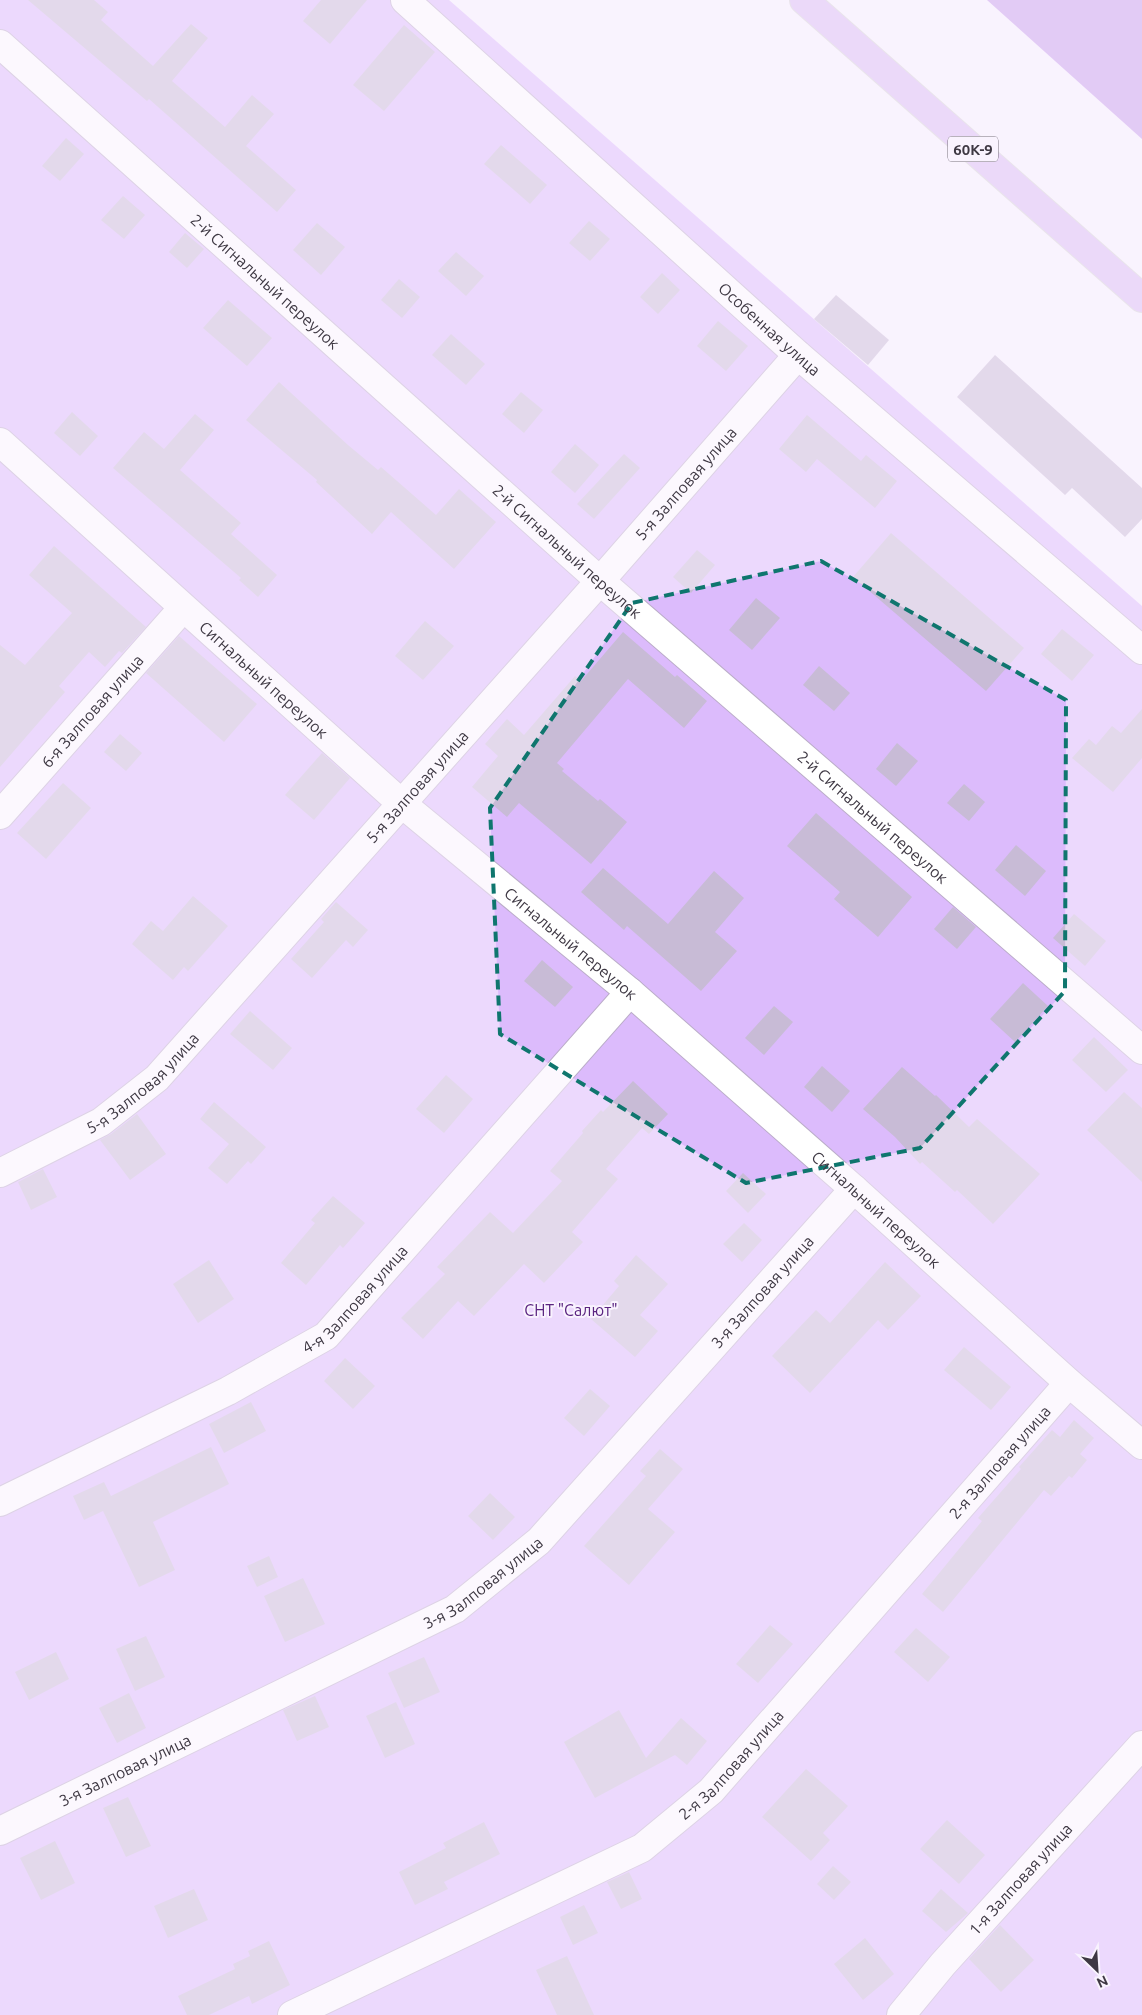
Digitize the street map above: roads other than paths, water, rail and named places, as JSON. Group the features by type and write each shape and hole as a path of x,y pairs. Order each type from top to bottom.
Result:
{"main road":[{"name":"60К-9","path":"804,0 1142,298"}],"street":[{"name":"Особенная улица","path":"405,0 798,355 1142,650"},
{"name":"2-й Сигнальный переулок","path":"0,44 600,581 1142,1050"},
{"name":"5-я Залповая улица","path":"0,1172 102,1122 157,1078 600,581 798,355"},
{"name":"Сигнальный переулок","path":"0,442 401,803 630,992 854,1189 1070,1383 1142,1444"},
{"name":"6-я Залповая улица","path":"0,814 183,608"},
{"name":"4-я Залповая улица","path":"0,1502 228,1391 326,1336 630,992"},
{"name":"3-я Залповая улица","path":"0,1831 455,1609 539,1541 854,1189"},
{"name":"2-я Залповая улица","path":"292,2015 642,1848 712,1791 1070,1383"},
{"name":"1-я Залповая улица","path":"901,2015 943,1964 1142,1745"}],"park label":[{"name":"СНТ \"Салют\"","path":"571,1310"}]}
